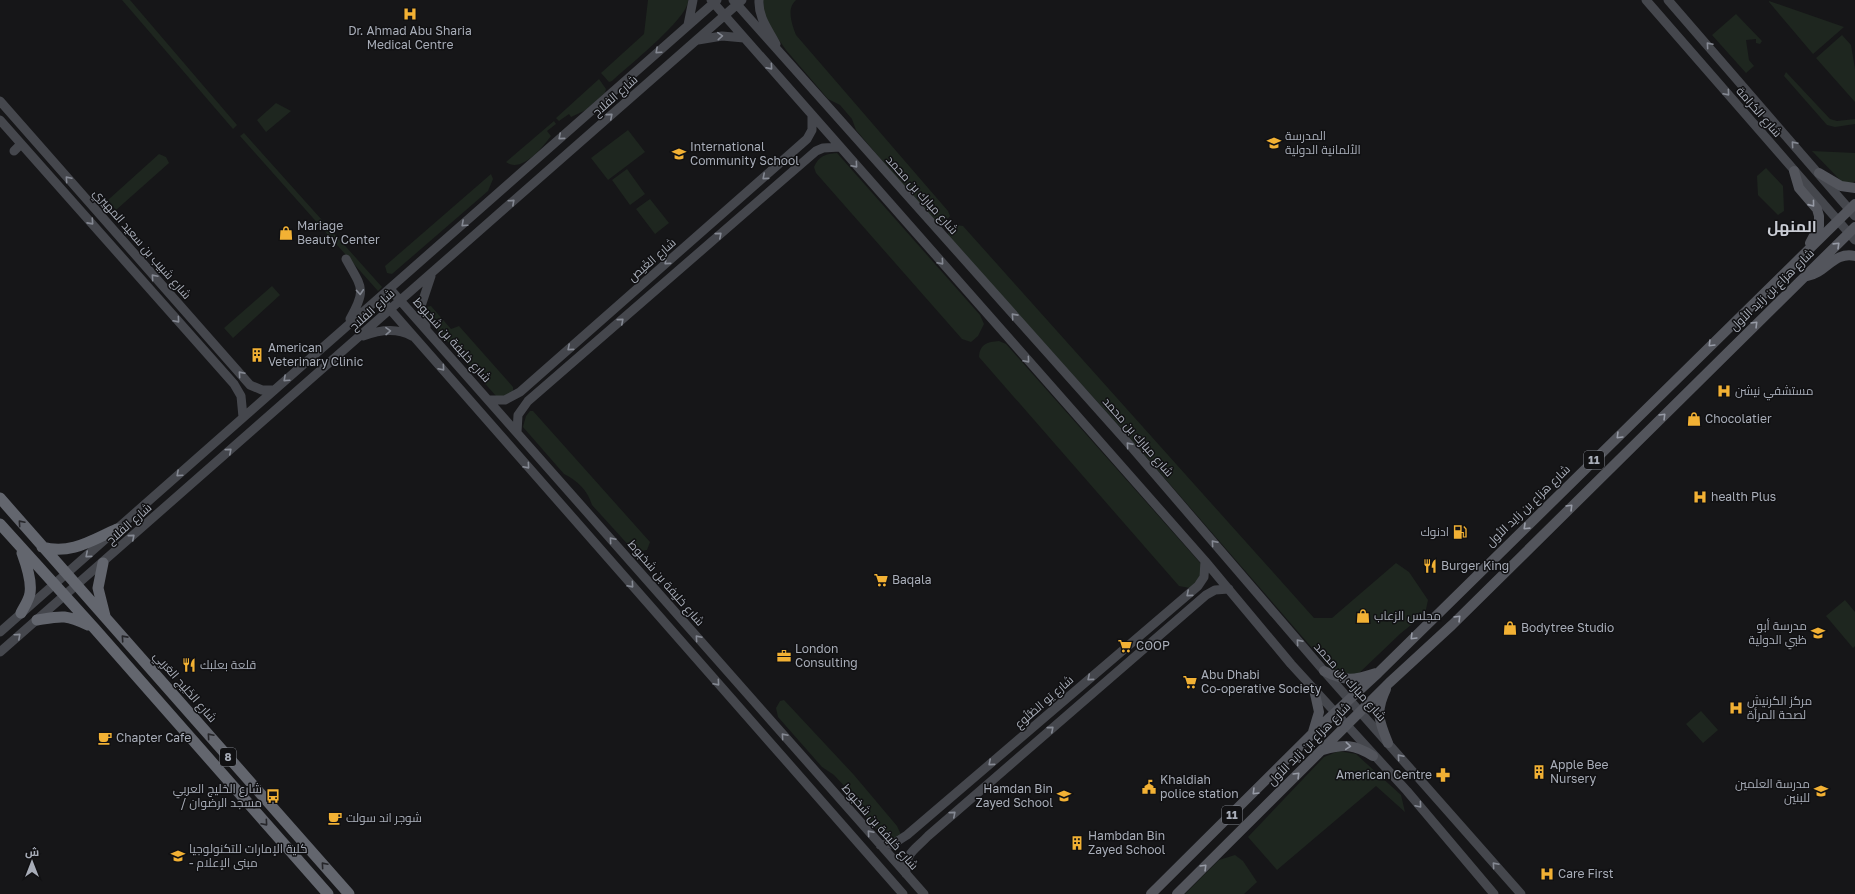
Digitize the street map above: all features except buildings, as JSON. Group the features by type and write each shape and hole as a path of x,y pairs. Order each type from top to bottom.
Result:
{"highway":[{"name":"شارع الخَلِيج العَربِي","path":"0,498 349,894"},
{"name":"8","path":"0,524 95,629 328,894"},
{"path":"42,547 56,550 68,550 117,529"},
{"path":"18,545 26,565 30,588 29,596 21,613"},
{"path":"103,563 98,592 107,620"},
{"path":"36,620 68,616 95,629"}],"main road":[{"path":"688,25 693,0"},
{"path":"759,0 758,10 761,19 789,66"},
{"name":"شارع الكرامة","path":"1646,0 1794,171 1838,220 1853,233"},
{"name":"شارع الكرامة","path":"1668,0 1853,210"},
{"path":"714,1 724,15 812,116 1205,561 1335,713 1373,756 1407,791 1494,894"},
{"name":"شارع الفلاح","path":"0,632 347,325 380,298 714,1"},
{"name":"شارع الفلاح","path":"0,652 431,275 724,15 737,1"},
{"name":"شارع مبارك بن محمد","path":"737,1 789,66 1128,443 1324,671 1361,711 1521,894"},
{"path":"696,40 722,36 744,38"},
{"name":"شارع شبيب بن سعيد المهيري","path":"0,102 250,385 258,389 274,390"},
{"name":"شارع الغَيص","path":"488,400 501,401 513,397 544,371 807,139 812,130 812,116"},
{"name":"شارع شبيب بن سعيد المهيري","path":"0,120 234,384 241,396 243,417"},
{"path":"14,151 21,144"},
{"name":"شارع الغَيص","path":"517,432 518,415 528,401 816,151 823,148 840,147"},
{"path":"1794,171 1799,188 1817,209 1819,216 1818,226 1808,248"},
{"path":"1819,173 1841,186 1855,188"},
{"name":"شارع هزاع بن زايد الأول","path":"1151,894 1312,734 1378,673 1808,248 1838,220 1853,210"},
{"name":"شارع هزاع بن زايد الأول","path":"1177,894 1389,683 1452,625 1805,276 1853,233"},
{"path":"108,242 117,234"},
{"path":"134,254 142,247"},
{"path":"1805,276 1820,271 1839,257 1846,255 1855,256"},
{"path":"346,259 358,282 361,296 347,325"},
{"path":"427,330 423,321 422,306 431,275"},
{"name":"شارع خليفة بن شخبوط","path":"390,289 924,894"},
{"path":"380,298 903,894"},
{"path":"359,337 384,330 394,330 416,339"},
{"name":"شارع يَو الضُّلُوع","path":"880,845 889,845 898,842 1198,586 1204,577 1205,561"},
{"name":"شارع يَو الضُّلُوع","path":"906,874 906,863 908,856 924,840 1206,595 1211,591 1229,589"},
{"path":"1324,671 1347,680 1378,673"},
{"path":"1388,743 1379,722 1378,713 1381,699 1389,683"},
{"path":"1312,734 1319,712 1314,689"},
{"path":"1321,751 1335,746 1350,746 1358,748 1373,756"},
{"path":"924,840 918,836 918,830 938,813 942,805"}],"shaded area":[{"path":"122,0 130,0 237,125 233,129"},
{"path":"648,0 688,0 686,8 669,30 612,81 609,82 601,73 644,34"},
{"path":"763,0 796,0 791,8 791,17 796,35 948,211 950,216 946,221 941,224 936,224 856,130 852,119 840,105 828,99 786,50 765,20"},
{"path":"1769,1 1844,27 1813,54"},
{"path":"1736,14 1762,41 1760,44 1756,43 1756,39 1746,40 1749,60 1754,66 1746,73 1712,35"},
{"path":"1842,35 1851,45 1855,69 1855,102 1816,58"},
{"path":"1786,72 1830,119 1837,121 1855,119 1855,124 1835,127 1827,125 1784,76"},
{"path":"599,79 606,89 605,93 586,110 571,117 569,114 559,121 556,118"},
{"path":"276,103 291,111 266,132 257,120"},
{"path":"554,121 556,124 547,131 551,136 531,158 518,165 512,165 506,162"},
{"path":"628,130 645,152 608,180 591,158"},
{"path":"244,133 382,287 378,291 240,136"},
{"path":"1812,151 1855,153 1855,181 1852,184 1843,183"},
{"path":"837,153 980,315 984,324 978,336 971,342 962,339 816,173 814,167 820,158 829,154"},
{"path":"159,154 166,157 169,163 116,210 108,200"},
{"path":"1766,168 1783,186 1784,211 1778,215 1758,195 1757,176"},
{"path":"627,169 645,194 630,205 612,180"},
{"path":"491,174 493,179 488,191 392,274 387,273 385,266"},
{"path":"650,199 669,223 655,234 636,209"},
{"path":"957,225 963,226 1314,618 1332,618 1396,563 1409,572 1428,600 1425,614 1401,633 1357,675 1343,677 1332,671 1122,429 949,238 948,233"},
{"path":"272,286 280,295 233,338 224,328"},
{"path":"431,306 451,329 459,326 513,387 513,394 506,397 496,396 426,317 426,307"},
{"path":"999,341 1006,344 1202,565 1202,572 1199,578 1190,588 1179,586 979,357 981,349 985,344"},
{"path":"530,411 533,411 650,542 647,550 640,551 632,549 592,505 588,495 581,486 564,474 523,427 526,416"},
{"path":"1845,600 1855,612 1855,646 1853,648 1826,616"},
{"path":"784,700 854,775 897,826 902,837 891,842 885,839 851,799 848,790 834,775 822,767 778,717 776,708 780,701"},
{"path":"1701,711 1718,730 1703,743 1686,724"},
{"path":"1339,751 1356,754 1401,795 1405,812 1376,786 1277,870 1248,837 1324,757"},
{"path":"1235,855 1243,861 1257,882 1244,894 1185,894 1219,860"}],"place":[{"name":"Dr. Ahmad Abu Sharia Medical Centre","path":"410,14"},
{"name":"المدرسة الألمانية الدولية","path":"1274,143"},
{"name":"International Community School","path":"679,154"},
{"name":"Mariage Beauty Center","path":"286,233"},
{"name":"American Veterinary Clinic","path":"257,355"},
{"name":"مستشفي نيشن","path":"1724,391"},
{"name":"Chocolatier","path":"1694,419"},
{"name":"health Plus","path":"1700,497"},
{"name":"ادنوك","path":"1460,532"},
{"name":"Burger King","path":"1430,566"},
{"name":"Baqala","path":"881,580"},
{"name":"مجلس الزعاب","path":"1363,616"},
{"name":"Bodytree Studio","path":"1510,628"},
{"name":"مدرسة أبو ظبي الدولية","path":"1818,633"},
{"name":"COOP","path":"1125,646"},
{"name":"London Consulting","path":"784,656"},
{"name":"قلعة بعلبك","path":"189,665"},
{"name":"Abu Dhabi Co-operative Society","path":"1190,682"},
{"name":"مركز الكرنيش لصحة المرأة","path":"1736,708"},
{"name":"Chapter Cafe","path":"105,738"},
{"name":"Apple Bee Nursery","path":"1539,772"},
{"name":"American Centre","path":"1443,775"},
{"name":"Khaldiah police station","path":"1149,787"},
{"name":"مدرسة العلمين للبنين","path":"1821,791"},
{"name":"شارع الخليج العربي / مسجد الرضوان","path":"273,796"},
{"name":"Hamdan Bin Zayed School","path":"1064,796"},
{"name":"شوجر اند سولت","path":"335,818"},
{"name":"Hambdan Bin Zayed School","path":"1077,843"},
{"name":"كلية الإمارات للتكنولوجيا - مبنى الإعلام","path":"178,856"},
{"name":"Care First","path":"1547,874"}],"district":[{"name":"المنهل","path":"1792,226"}]}
